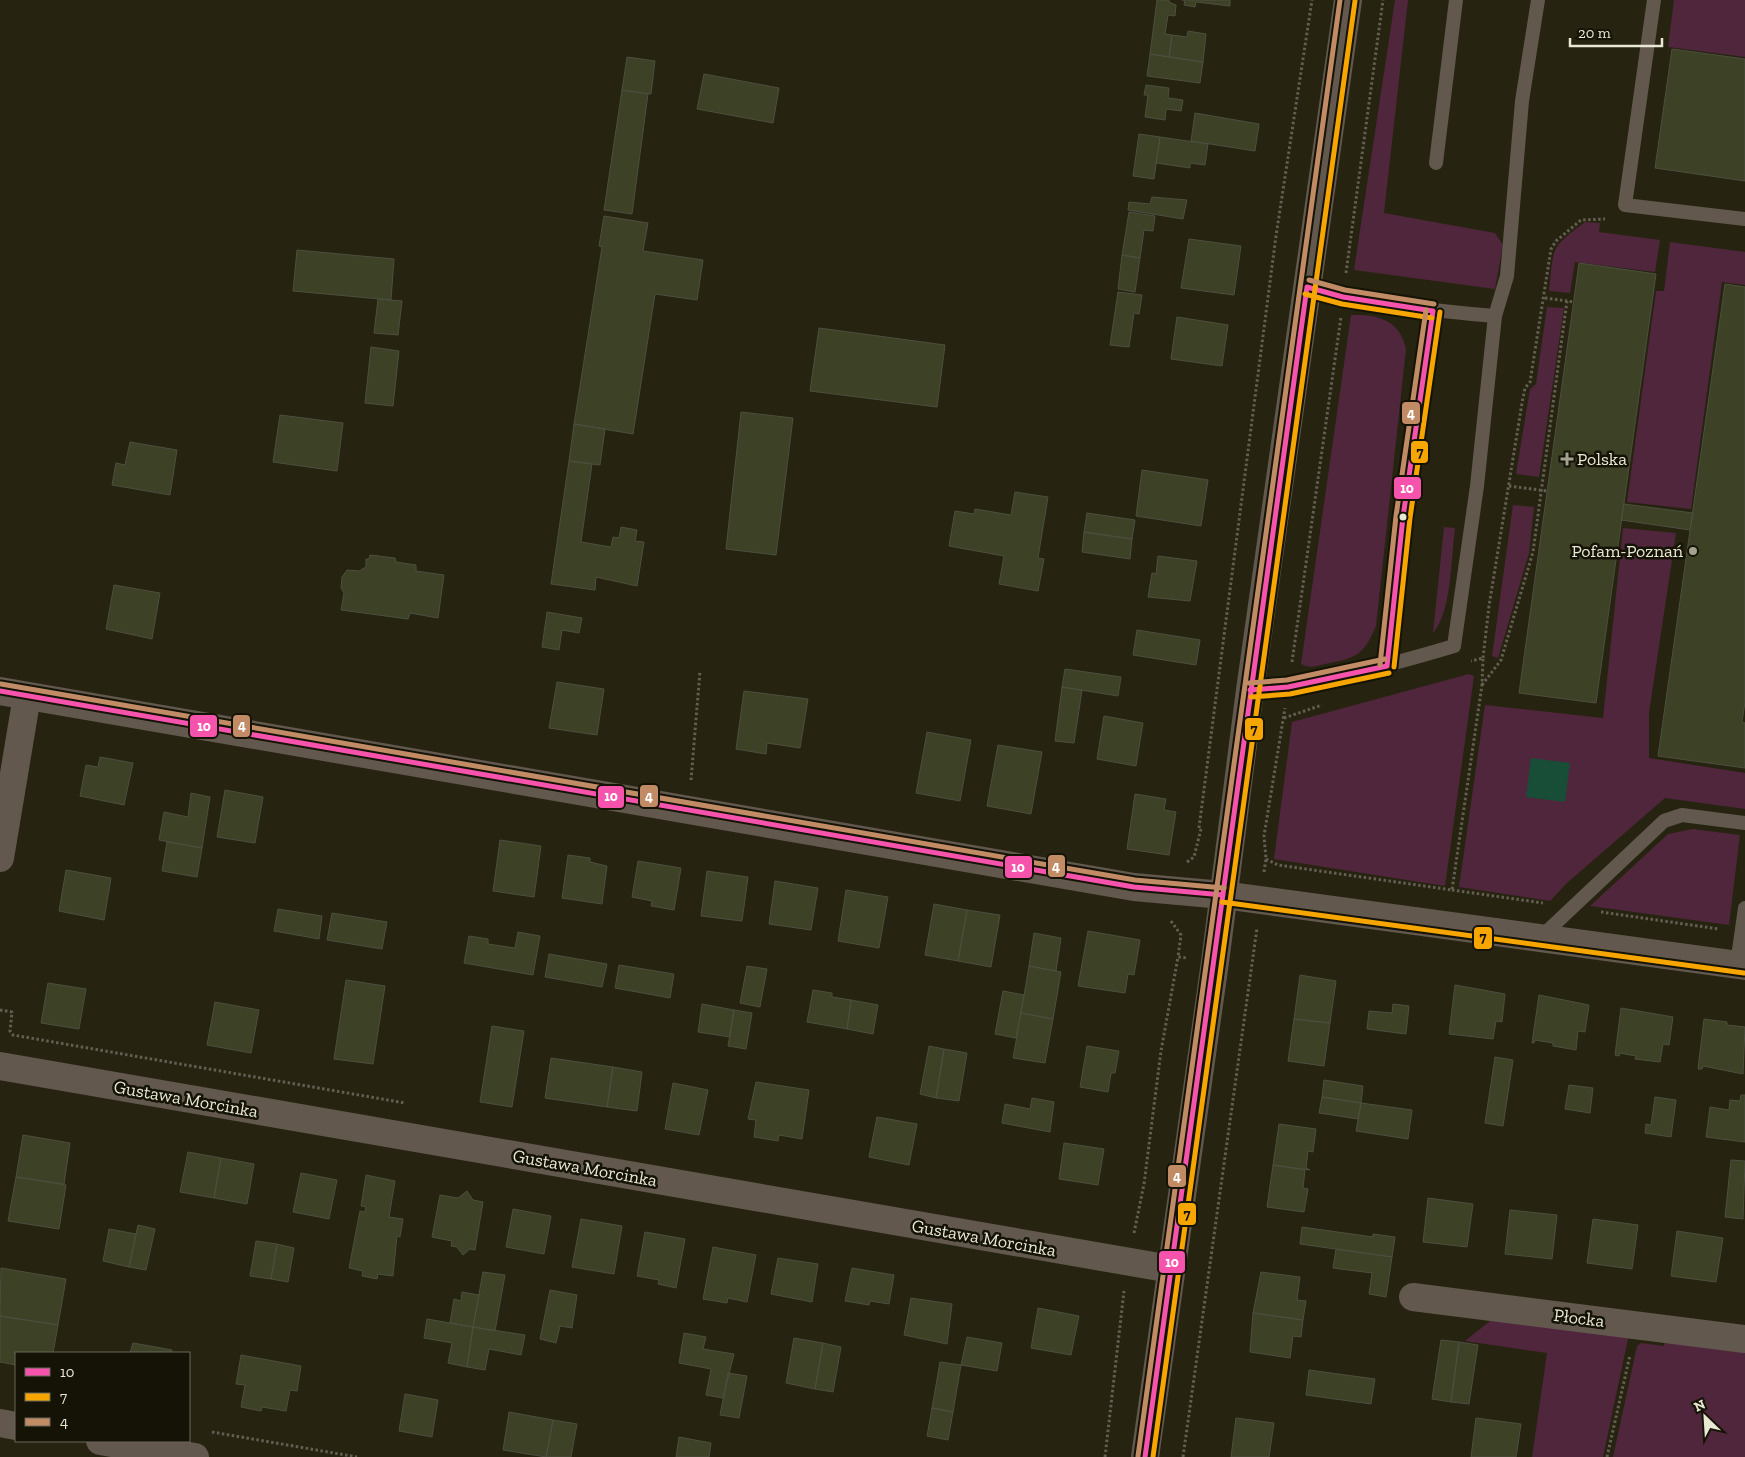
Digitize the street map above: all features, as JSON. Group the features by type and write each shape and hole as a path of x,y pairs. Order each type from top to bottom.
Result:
{"street":[{"path":"1145,1457 1215,962 1250,690 1348,0"},
{"path":"0,691 689,808 1134,887 1223,895 1741,965"},
{"path":"0,858 26,696"},
{"name":"Gustawa Morcinka","path":"0,1066 1171,1269"},
{"name":"Płocka","path":"1413,1297 1745,1339"},
{"path":"0,1424 15,1426"},
{"path":"106,1442 195,1457"}],"lane":[{"path":"1436,163 1456,0"},
{"path":"1250,690 1288,686 1387,666 1454,646 1477,486 1495,316 1506,276 1522,101 1538,0"},
{"path":"1654,0 1625,205 1745,219"},
{"path":"1307,288 1343,297 1433,311 1495,316"},
{"path":"1387,666 1403,517 1433,311"},
{"path":"1540,938 1664,821 1682,815 1740,822"},
{"path":"1741,965 1745,908"}],"path":[{"path":"1199,828 1276,236 1312,0"},
{"path":"1183,1457 1253,968 1266,860 1264,836 1284,718 1339,338 1383,0"},
{"path":"1266,860 1278,865 1452,890 1482,685 1489,606 1522,403 1525,388 1530,382 1551,250 1556,241 1581,220 1605,220"},
{"path":"1544,298 1574,302"},
{"path":"1482,685 1501,660 1526,583 1533,552 1567,301"},
{"path":"1509,486 1547,491"},
{"path":"1464,663 1483,658"},
{"path":"689,808 700,671"},
{"path":"1284,718 1326,704"},
{"path":"1105,1457 1129,1263 1144,1184 1161,1051 1178,957 1253,968"},
{"path":"0,1010 12,1012 10,1031 13,1036 406,1104"},
{"path":"1125,1230 1135,1231"},
{"path":"1607,1457 1631,1348"},
{"path":"208,1431 358,1457"}],"shaded area":[{"path":"1395,0 1408,0 1384,213 1495,233 1503,245 1495,289 1354,270"},
{"path":"1674,0 1745,0 1745,57 1668,47"},
{"path":"1585,222 1600,223 1599,232 1660,240 1655,272 1575,262 1570,293 1549,291 1555,250 1565,238"},
{"path":"1670,242 1745,252 1745,285 1722,282 1691,509 1627,502 1656,291 1664,291"},
{"path":"1547,307 1564,308 1539,477 1516,474 1530,389 1536,384"},
{"path":"1351,315 1379,318 1393,325 1399,331 1406,349 1376,626 1367,644 1351,658 1310,667 1301,664"},
{"path":"1513,505 1534,507 1529,553 1498,658 1492,656"},
{"path":"1444,527 1455,528 1451,569 1444,612 1433,633"},
{"path":"1623,528 1676,533 1649,713 1649,758 1745,773 1745,809 1665,798 1567,883 1550,901 1459,887 1485,705 1603,718"},
{"path":"1469,674 1474,676 1445,886 1274,859 1292,722"},
{"path":"1531,758 1570,763 1565,802 1526,797"},
{"path":"1693,829 1740,835 1729,925 1590,906 1668,834"},
{"path":"1495,1317 1629,1334 1603,1457 1532,1457 1547,1353 1465,1341"},
{"path":"1665,1338 1745,1348 1745,1457 1613,1457 1637,1346 1641,1343 1664,1346"}],"building":[{"path":"1157,0 1169,0 1169,2 1176,5 1175,16 1168,15 1165,34 1172,35 1169,57 1150,54"},
{"path":"1185,0 1230,0 1230,6 1196,2 1195,7 1184,5"},
{"path":"1188,31 1206,34 1203,62 1169,57 1172,35 1187,37"},
{"path":"1672,49 1745,59 1745,181 1655,168"},
{"path":"1150,54 1203,62 1200,83 1147,76"},
{"path":"627,57 655,61 651,94 622,90"},
{"path":"704,74 779,88 773,123 697,109"},
{"path":"1146,85 1169,88 1168,98 1183,100 1181,111 1166,109 1165,120 1145,117 1148,95 1144,95"},
{"path":"622,90 648,94 632,214 604,210"},
{"path":"1195,113 1259,124 1255,151 1191,141"},
{"path":"1139,134 1160,137 1154,179 1133,176"},
{"path":"1160,137 1208,144 1205,165 1190,163 1190,168 1156,163"},
{"path":"1152,197 1187,200 1183,219 1128,210 1129,202 1150,204"},
{"path":"1129,212 1155,216 1153,231 1144,230 1140,258 1122,255"},
{"path":"604,216 648,223 643,251 703,260 697,300 655,294 633,434 574,424 602,247 599,246"},
{"path":"1189,239 1241,246 1234,295 1181,288"},
{"path":"297,250 394,259 391,300 293,291"},
{"path":"1122,255 1140,258 1135,292 1118,289"},
{"path":"1579,263 1656,274 1596,703 1519,693"},
{"path":"1725,284 1745,287 1745,702 1742,722 1745,723 1745,768 1658,756"},
{"path":"1118,292 1142,295 1139,314 1134,313 1129,347 1110,345"},
{"path":"378,299 402,301 398,335 374,333"},
{"path":"1177,317 1228,325 1222,366 1171,359"},
{"path":"819,328 945,345 937,407 810,391"},
{"path":"371,347 399,351 393,406 365,403"},
{"path":"741,412 793,418 776,555 726,549"},
{"path":"280,415 343,423 337,471 273,462"},
{"path":"574,424 605,429 600,465 569,461"},
{"path":"130,442 177,450 170,495 112,485 116,463 125,465"},
{"path":"569,461 592,464 581,542 611,547 613,537 619,538 621,527 637,530 635,541 644,542 637,586 596,577 595,590 551,584"},
{"path":"1142,470 1208,480 1201,526 1136,516"},
{"path":"1015,492 1048,497 1038,558 1044,559 1038,591 999,584 1004,556 949,546 955,511 974,514 975,509 1011,515"},
{"path":"1624,504 1693,513 1690,530 1621,520"},
{"path":"1087,513 1135,520 1132,539 1084,532"},
{"path":"1084,532 1132,539 1130,559 1082,552"},
{"path":"370,555 395,558 396,562 416,565 416,571 444,575 438,618 410,613 408,619 341,610 344,593 341,588 342,577 347,570 359,571 366,567 366,559 369,559"},
{"path":"1158,556 1197,561 1190,601 1148,597 1152,573 1156,574"},
{"path":"114,585 160,593 152,639 106,629"},
{"path":"547,612 582,618 579,633 562,630 559,650 542,647"},
{"path":"1137,630 1200,640 1196,665 1133,655"},
{"path":"1065,669 1121,677 1118,696 1062,687"},
{"path":"557,682 604,689 597,735 549,728"},
{"path":"1062,687 1082,690 1074,743 1055,741"},
{"path":"744,691 808,699 800,748 767,743 766,754 736,749"},
{"path":"1104,716 1143,723 1136,766 1097,759"},
{"path":"927,732 971,740 960,801 916,793"},
{"path":"998,745 1042,752 1031,814 987,806"},
{"path":"100,757 133,763 124,805 80,796 86,765 98,767"},
{"path":"225,790 263,797 255,843 217,837"},
{"path":"191,793 210,797 202,848 159,840 164,812 188,817"},
{"path":"1135,794 1166,799 1164,810 1176,812 1169,855 1127,849"},
{"path":"500,840 541,846 534,897 493,891"},
{"path":"167,842 202,848 197,877 162,871"},
{"path":"568,855 590,858 590,862 607,866 602,904 562,898"},
{"path":"638,861 681,868 674,910 651,906 652,901 632,897"},
{"path":"66,870 111,878 104,920 59,911"},
{"path":"707,871 748,877 742,921 701,916"},
{"path":"775,881 818,888 811,930 769,924"},
{"path":"846,890 888,897 879,948 838,941"},
{"path":"934,904 967,910 958,961 925,955"},
{"path":"278,909 322,916 319,939 274,931"},
{"path":"967,910 1000,915 991,967 958,961"},
{"path":"332,913 387,922 382,949 327,940"},
{"path":"1088,931 1140,940 1134,975 1128,974 1125,993 1078,986"},
{"path":"518,932 540,936 533,975 464,963 469,936 488,939 488,944 515,948"},
{"path":"1034,933 1061,938 1056,971 1029,966"},
{"path":"549,954 607,964 602,987 545,977"},
{"path":"619,965 674,974 670,998 615,988"},
{"path":"747,966 767,969 760,1007 740,1003"},
{"path":"1029,966 1061,972 1053,1019 1021,1013"},
{"path":"1300,975 1336,981 1330,1023 1294,1019"},
{"path":"346,980 385,986 373,1064 334,1059"},
{"path":"48,983 86,989 79,1029 41,1023"},
{"path":"1455,985 1505,994 1502,1022 1496,1021 1493,1039 1449,1034"},
{"path":"813,990 832,993 832,997 851,1000 847,1029 807,1022"},
{"path":"1003,991 1024,995 1016,1038 995,1034"},
{"path":"1539,995 1589,1005 1585,1032 1578,1031 1576,1050 1553,1046 1553,1043 1535,1040 1532,1043"},
{"path":"851,1000 878,1005 873,1034 847,1029"},
{"path":"215,1002 259,1010 251,1053 207,1045"},
{"path":"702,1004 734,1010 730,1037 698,1032"},
{"path":"1393,1004 1409,1006 1406,1034 1367,1029 1369,1011 1392,1013"},
{"path":"1621,1008 1673,1017 1669,1045 1663,1044 1660,1062 1635,1059 1636,1056 1620,1053 1619,1056 1615,1055"},
{"path":"734,1010 752,1013 746,1049 728,1046"},
{"path":"1021,1013 1053,1019 1045,1063 1013,1058"},
{"path":"1294,1019 1330,1023 1324,1066 1288,1061"},
{"path":"1704,1019 1745,1027 1743,1074 1703,1066 1702,1069 1698,1069"},
{"path":"492,1026 524,1031 512,1107 480,1102"},
{"path":"929,1046 944,1049 936,1098 920,1094"},
{"path":"1087,1046 1119,1051 1115,1073 1111,1073 1108,1092 1080,1087"},
{"path":"944,1049 967,1053 959,1101 936,1098"},
{"path":"1495,1057 1513,1060 1503,1126 1485,1123"},
{"path":"551,1058 613,1067 607,1107 545,1098"},
{"path":"613,1067 642,1072 637,1111 607,1107"},
{"path":"1324,1080 1363,1086 1361,1103 1322,1097"},
{"path":"756,1082 809,1090 802,1139 779,1135 778,1141 754,1137 756,1120 748,1119"},
{"path":"673,1083 708,1090 699,1135 665,1129"},
{"path":"1569,1085 1593,1088 1590,1113 1565,1109"},
{"path":"1741,1095 1745,1095 1745,1142 1706,1137 1710,1107 1729,1110 1730,1100 1740,1101"},
{"path":"1322,1097 1361,1103 1358,1119 1319,1113"},
{"path":"1655,1097 1676,1100 1671,1137 1645,1133 1646,1124 1651,1125"},
{"path":"1032,1098 1054,1102 1050,1132 1002,1123 1005,1104 1030,1109"},
{"path":"1361,1103 1412,1110 1408,1139 1356,1131"},
{"path":"877,1117 917,1124 909,1165 869,1157"},
{"path":"1279,1124 1316,1129 1313,1152 1308,1151 1306,1168 1310,1170 1273,1165"},
{"path":"23,1135 70,1143 64,1184 16,1177"},
{"path":"1064,1143 1104,1149 1098,1185 1059,1179"},
{"path":"188,1152 221,1158 214,1198 180,1192"},
{"path":"221,1158 254,1164 247,1204 214,1198"},
{"path":"1731,1160 1745,1161 1743,1219 1725,1217"},
{"path":"1273,1165 1305,1170 1303,1188 1308,1189 1304,1212 1267,1207"},
{"path":"301,1173 337,1180 329,1219 293,1212"},
{"path":"366,1175 395,1181 389,1217 403,1219 400,1237 397,1236 393,1276 378,1274 377,1279 362,1276 363,1271 349,1268 360,1211 365,1212 366,1207 361,1206"},
{"path":"16,1177 66,1185 59,1229 8,1221"},
{"path":"467,1191 473,1200 483,1202 475,1250 470,1249 463,1255 457,1247 451,1246 452,1241 432,1237 440,1195 458,1198"},
{"path":"1428,1198 1473,1204 1467,1247 1423,1242"},
{"path":"513,1209 551,1216 544,1254 506,1247"},
{"path":"1510,1210 1557,1215 1552,1259 1505,1254"},
{"path":"581,1219 622,1226 614,1274 572,1267"},
{"path":"1593,1219 1638,1225 1632,1269 1587,1263"},
{"path":"138,1225 155,1229 146,1270 129,1267"},
{"path":"1302,1227 1373,1237 1373,1234 1395,1237 1392,1257 1300,1244"},
{"path":"109,1229 136,1234 129,1267 103,1261"},
{"path":"1677,1231 1723,1238 1716,1282 1671,1276"},
{"path":"645,1232 685,1239 676,1288 658,1284 659,1280 637,1276"},
{"path":"256,1241 277,1244 271,1279 250,1276"},
{"path":"277,1244 294,1248 288,1282 271,1279"},
{"path":"713,1247 756,1255 747,1302 728,1298 727,1303 703,1299"},
{"path":"1336,1249 1392,1257 1386,1297 1369,1294 1372,1273 1333,1268"},
{"path":"778,1258 818,1264 812,1302 771,1294"},
{"path":"1,1268 66,1279 58,1325 0,1316"},
{"path":"852,1268 894,1275 889,1304 870,1301 869,1305 845,1301"},
{"path":"483,1272 505,1275 495,1331 473,1327"},
{"path":"1261,1272 1300,1277 1297,1300 1306,1301 1303,1320 1253,1313"},
{"path":"550,1290 577,1295 572,1328 560,1326 556,1343 540,1339"},
{"path":"462,1292 479,1295 473,1327 450,1323 454,1299 461,1301"},
{"path":"911,1298 952,1304 947,1344 904,1335"},
{"path":"1038,1308 1079,1316 1071,1355 1031,1348"},
{"path":"1253,1313 1303,1320 1301,1337 1293,1336 1290,1358 1250,1352"},
{"path":"0,1316 58,1325 53,1352 15,1352 15,1365 0,1362"},
{"path":"427,1319 473,1327 467,1367 448,1363 452,1343 424,1338"},
{"path":"473,1327 525,1335 521,1355 489,1349 485,1370 467,1367"},
{"path":"684,1333 706,1337 703,1349 734,1354 723,1398 706,1395 711,1369 679,1363"},
{"path":"967,1337 1002,1343 997,1371 961,1365"},
{"path":"794,1338 823,1343 815,1389 786,1383"},
{"path":"1441,1340 1459,1342 1451,1402 1432,1399"},
{"path":"1459,1342 1478,1345 1469,1404 1451,1402"},
{"path":"133,1343 172,1350 171,1352 130,1352"},
{"path":"823,1343 841,1347 833,1392 815,1389"},
{"path":"241,1355 301,1366 297,1391 290,1390 286,1411 262,1407 261,1411 241,1407 245,1385 236,1384"},
{"path":"940,1362 961,1365 953,1412 932,1408"},
{"path":"1309,1370 1375,1379 1371,1404 1306,1395"},
{"path":"728,1373 747,1376 739,1418 720,1415"},
{"path":"405,1394 438,1400 432,1437 399,1431"},
{"path":"932,1408 953,1412 948,1440 927,1436"},
{"path":"509,1412 553,1420 546,1457 503,1450"},
{"path":"1236,1418 1274,1423 1269,1457 1231,1457"},
{"path":"1476,1418 1521,1424 1516,1457 1471,1457"},
{"path":"553,1420 577,1424 571,1457 546,1457"},
{"path":"679,1437 711,1443 709,1457 676,1457"}],"transit line":[{"name":"4","path":"1138,1456 1340,0"},
{"name":"7","path":"1153,1457 1355,1"},
{"name":"4","path":"1309,280 1345,290 1434,304"},
{"name":"10","path":"1307,287 1343,297 1433,311"},
{"name":"10","path":"1145,1457 1307,287"},
{"name":"7","path":"1305,294 1342,304 1432,318"},
{"name":"4","path":"1380,665 1396,516 1426,310"},
{"name":"10","path":"1387,666 1403,517 1433,311"},
{"name":"7","path":"1394,667 1410,518 1440,312"},
{"name":"4","path":"1249,683 1287,680 1385,659"},
{"name":"10","path":"1250,690 1288,687 1387,666"},
{"name":"7","path":"1251,697 1290,694 1389,673"},
{"name":"4","path":"1,684 1135,880 1224,888"},
{"name":"10","path":"0,691 1134,887 1223,895"},
{"name":"7","path":"1222,902 1744,973"}],"place":[{"name":"Polska","path":"1567,459"},
{"name":"Pofam-Poznań","path":"1693,551"}]}
